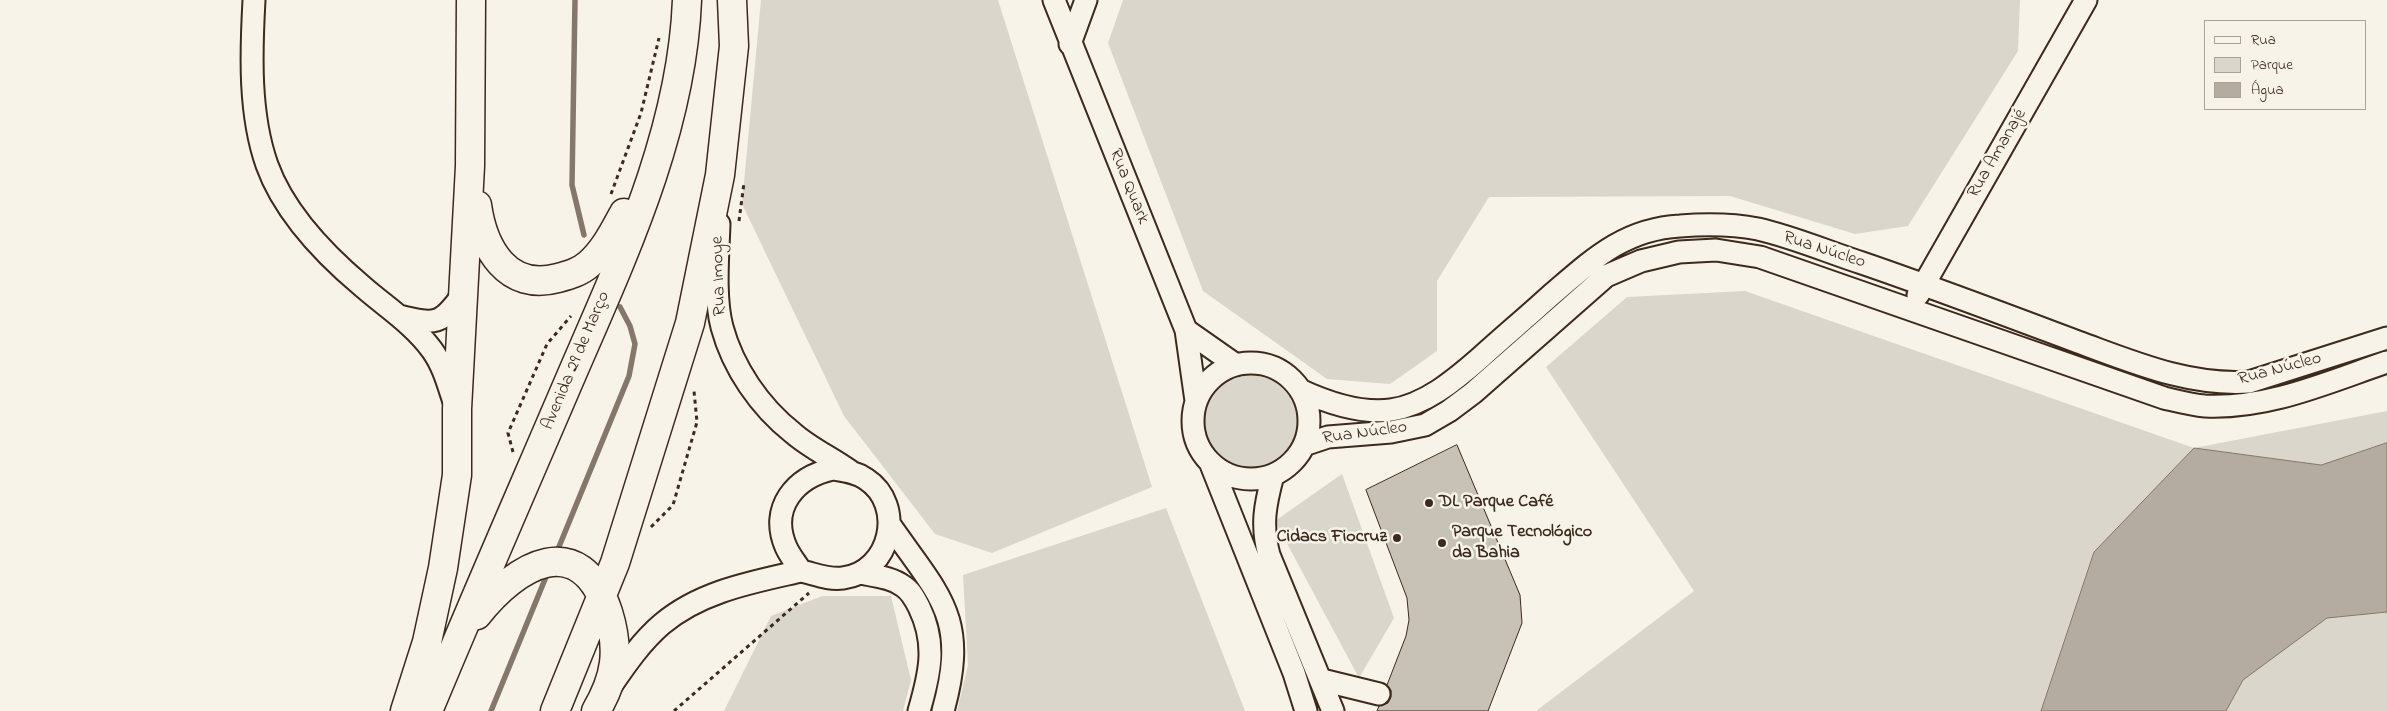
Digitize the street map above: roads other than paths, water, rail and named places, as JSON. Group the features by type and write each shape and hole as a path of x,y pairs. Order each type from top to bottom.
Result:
{"main road":[{"path":"405,711 426,642 443,568 457,475 457,409 470,166 471,0"},
{"name":"Avenida 29 de Março","path":"428,711 619,265 659,153 682,53 687,0"},
{"path":"555,711 598,588 615,564 690,323 720,176 734,46 732,0"},
{"path":"470,166 480,227 486,244 496,259 509,271 525,279 544,282 572,275 588,265 607,244 659,153"},
{"path":"458,638 492,596 524,570 540,564 565,563 579,568 598,588 615,638 616,656 603,700"}],"street":[{"path":"254,0 251,47 257,126 267,166 286,204 320,246 360,285 411,326 432,351 446,378 457,409"},
{"name":"Rua Quark","path":"1054,0 1186,330 1196,401"},
{"path":"1070,44 1086,0"},
{"name":"Rua Amanajé","path":"1910,308 2086,0"},
{"name":"Rua Imoye","path":"720,176 718,281 722,326 740,370 766,409 794,434 850,471"},
{"name":"Rua Núcleo","path":"1300,390 1336,404 1390,410 1426,398 1466,370 1597,256 1622,240 1644,231 1676,226 1712,224 1758,229 1924,284 2134,363 2192,380 2226,384 2248,382 2387,338"},
{"name":"Rua Núcleo","path":"1304,445 1328,437 1391,432 1425,425 1449,411 1473,393 1606,276 1641,261 1679,252 1716,250 1760,257 2164,398 2203,406 2265,403 2387,362"},
{"path":"399,316 434,322 449,314 464,294"},
{"path":"1186,330 1236,365"},
{"path":"1254,363 1268,366 1282,372 1300,390 1308,411 1308,429 1304,445 1287,467 1273,475 1256,479 1239,478 1223,473 1210,462 1200,449 1194,434 1193,418 1196,401 1205,385 1219,372 1236,365 1254,363"},
{"path":"1210,462 1294,672 1306,711"},
{"path":"603,700 634,654 663,624 695,603 732,588 801,571 826,578 844,578 860,573 872,564 888,540 890,525 887,507 879,492 866,479 850,471 833,469 815,473 800,482 789,496 782,513 781,531 786,548 801,571"},
{"path":"1273,475 1264,520 1264,535 1269,555 1322,680 1333,711"},
{"path":"890,525 936,587 948,614 952,637 953,665 951,682 943,711"},
{"path":"860,573 891,579 905,586 914,597 926,621 931,649 930,668 919,711"},
{"path":"1322,680 1379,694"}],"water":[{"path":"2387,443 2387,612 2327,618 2243,680 2226,711 2041,711 2094,552 2194,448 2321,465"}],"waterway":[{"path":"575,0 572,185 584,235"},
{"path":"556,554 629,376 635,344 630,326 620,307"},
{"path":"491,711 548,572"}],"place":[{"name":"DL Parque Café","path":"1429,503"},
{"name":"Cidacs Fiocruz","path":"1397,538"},
{"name":"Parque Tecnológico da Bahia","path":"1442,543"}]}
